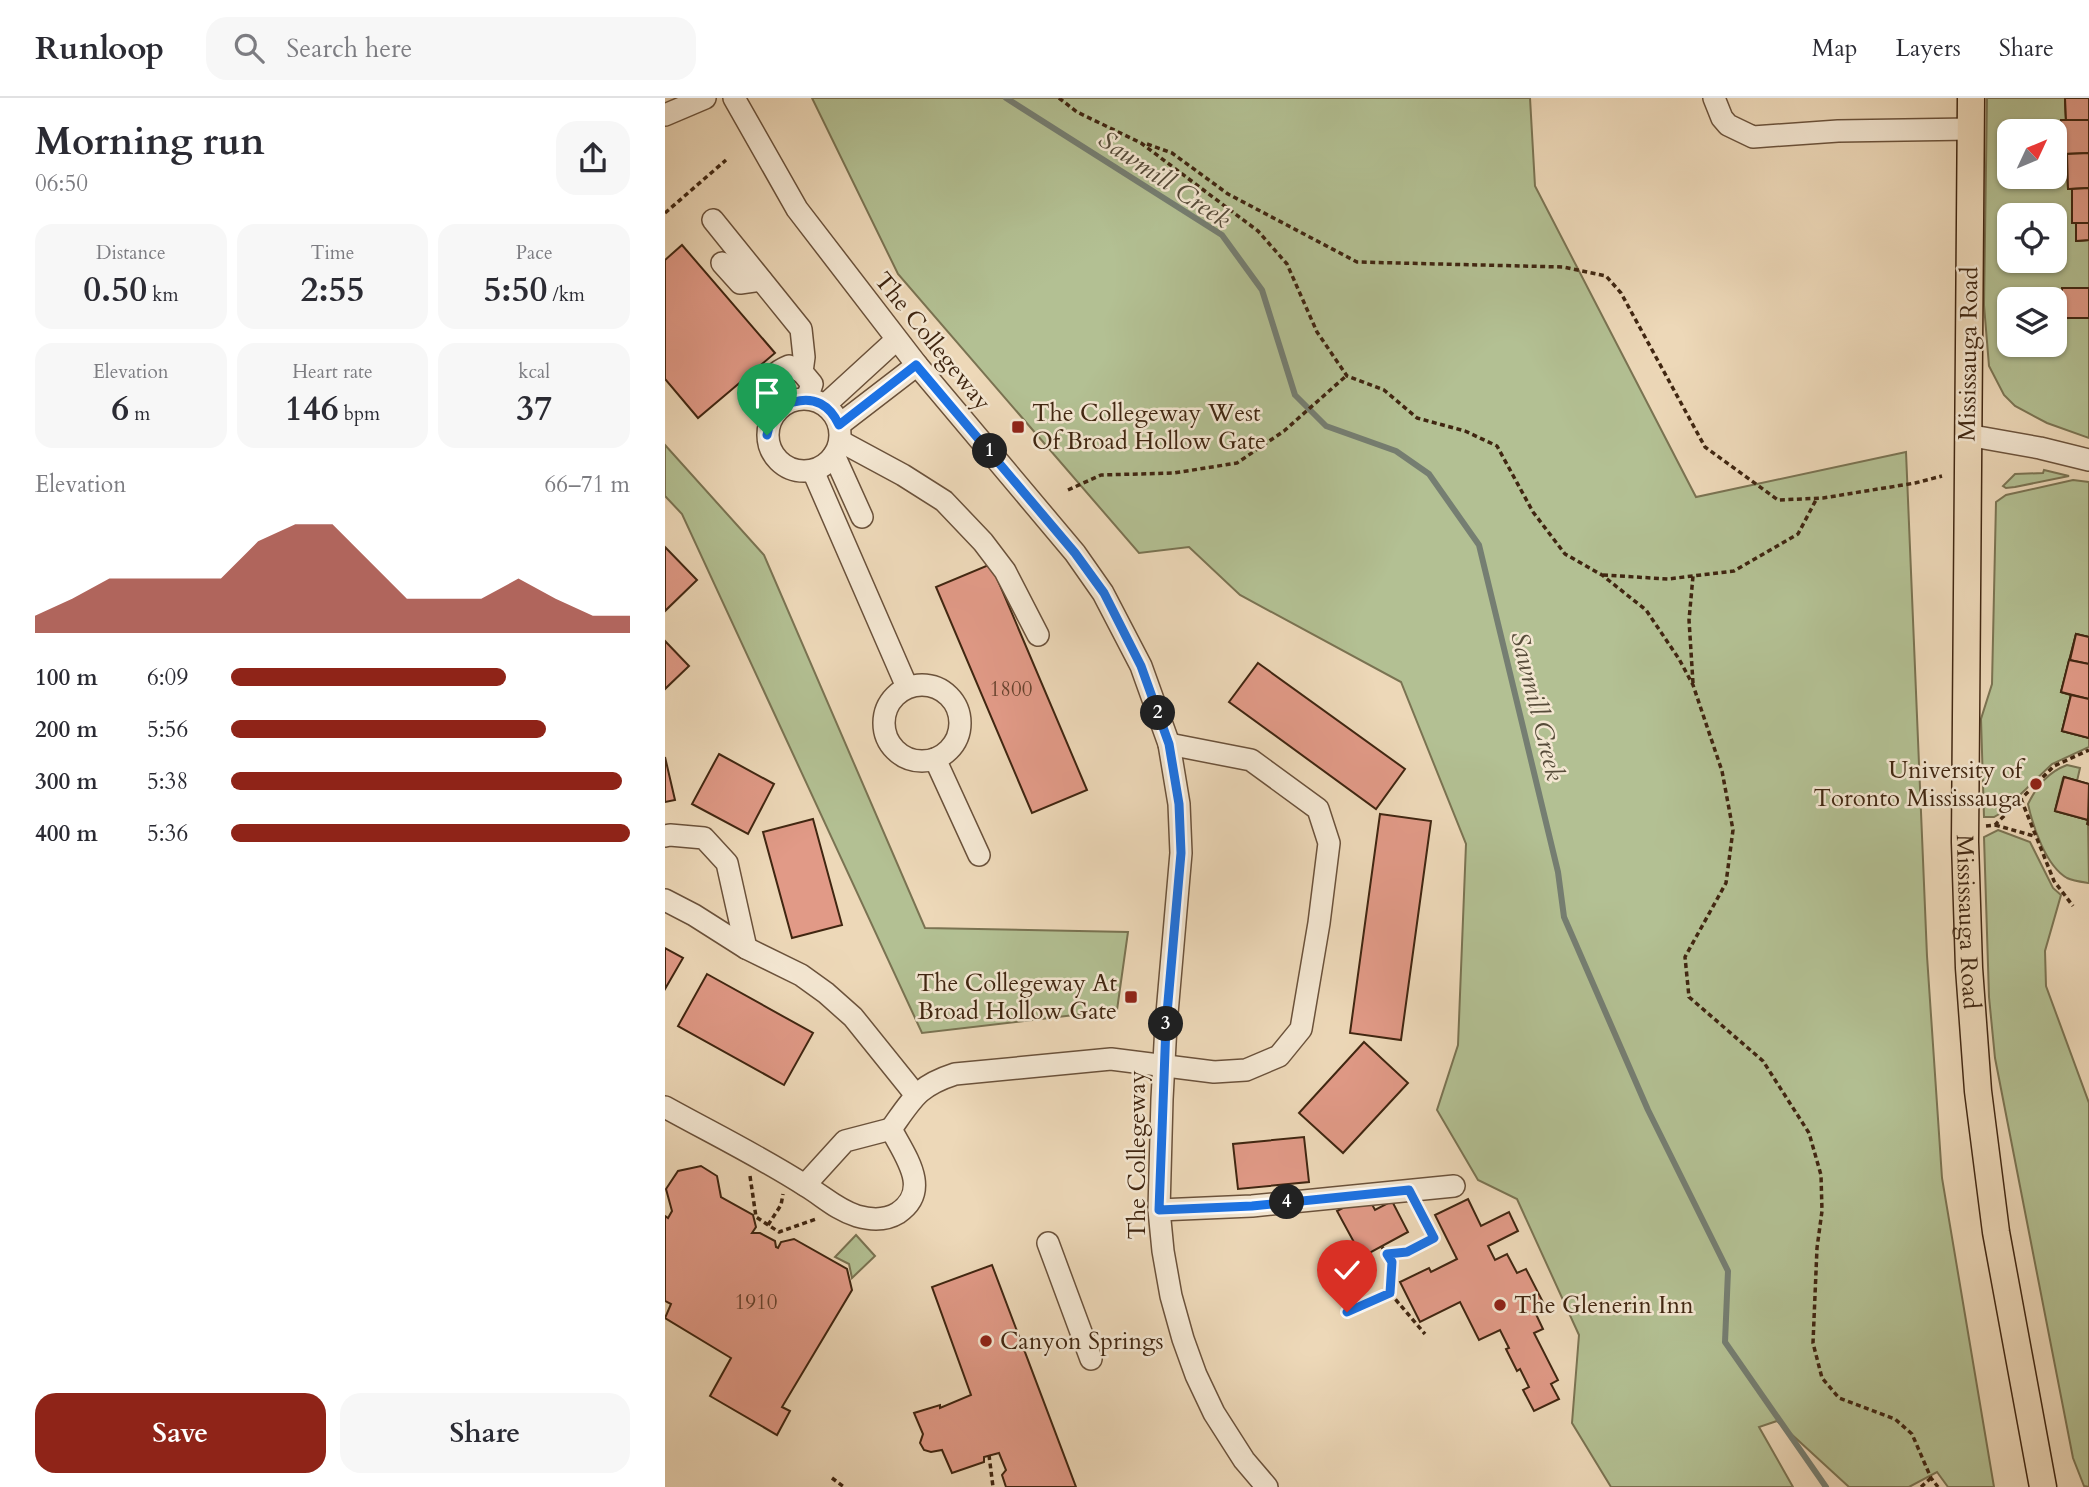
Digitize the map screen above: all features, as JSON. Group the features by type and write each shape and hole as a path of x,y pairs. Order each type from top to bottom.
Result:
{"main road":[{"name":"Mississauga Road","path":"1971,98 1965,842 1969,968 1976,1064 1996,1232 2043,1487"}],"street":[{"path":"665,115 705,98"},
{"name":"The Collegeway","path":"734,98 797,209 916,365 1075,553 1104,593 1141,666 1169,744 1179,804 1181,853 1164,1064 1159,1210 1163,1251 1171,1296 1192,1365 1214,1413 1244,1460 1267,1487"},
{"path":"1714,98 1722,118 1728,125 1753,137 1837,131 1971,129"},
{"path":"713,220 801,329 804,357 802,372"},
{"path":"722,263 740,282 761,280"},
{"path":"896,340 816,402 783,404 774,413 767,435 777,460 799,472 813,471 826,465 838,440 916,365"},
{"path":"774,413 764,395 766,384 789,366 802,372 813,384 816,402 834,414 838,440 862,517"},
{"path":"1967,435 2089,460"},
{"path":"838,440 944,501 983,542 1005,571 1038,635"},
{"path":"813,471 907,687"},
{"path":"928,685 945,691 958,707 961,728 953,747 936,759 920,761 902,756 888,740 884,722 889,703 907,687 928,685"},
{"path":"796,1180 845,1141 891,1129 915,1094 932,1082 955,1074 1111,1059 1164,1064 1214,1073 1246,1070 1279,1056 1301,1029 1319,923 1328,844 1318,810 1251,760 1169,744"},
{"path":"936,759 979,855"},
{"path":"665,836 704,838 727,863 746,948"},
{"path":"665,900 746,948 801,975 826,993 853,1017 915,1094"},
{"path":"665,1107 796,1180 841,1210 877,1220 893,1216 907,1207 915,1194 915,1179 891,1129"},
{"path":"1159,1210 1252,1206 1454,1186"},
{"path":"1048,1243 1091,1359"}],"path":[{"path":"1059,98 1077,112 1141,143 1172,153 1228,194 1357,262 1563,267 1606,276 1621,293 1705,447 1778,500 1817,498 1915,483 1942,476"},
{"path":"1141,143 1258,231 1287,264 1317,332 1347,376 1384,390 1417,418 1465,431 1497,446 1533,512 1566,554 1602,575 1646,610 1679,659 1693,685 1722,771 1733,830 1726,883 1685,957 1689,997 1763,1061 1809,1133 1821,1175 1822,1211 1817,1248 1812,1343 1822,1378 1839,1398 1895,1419 1912,1434 1931,1478 1938,1487"},
{"path":"665,213 726,160"},
{"path":"1068,490 1101,475 1174,473 1237,463 1269,442 1347,376"},
{"path":"1602,575 1668,579 1734,570 1798,534 1817,498"},
{"path":"1693,575 1689,620 1693,685"},
{"path":"1995,825 2054,766 2089,750"},
{"path":"2021,799 2054,881 2073,906"},
{"path":"1981,826 1995,825 2035,836"},
{"path":"747,1153 756,1217 779,1232 841,1210"},
{"path":"768,1225 796,1180"},
{"path":"1387,1254 1407,1252 1434,1238 1409,1190"},
{"path":"1382,1247 1392,1262 1390,1293 1425,1334"},
{"path":"1347,1312 1390,1293"},
{"path":"989,1455 993,1487"},
{"path":"832,1478 844,1487"},
{"path":"1920,1487 1931,1478"}],"green space":[{"path":"812,98 1530,98 1535,186 1696,497 1906,452 1927,956 1942,1178 1994,1487 1948,1487 1937,1472 1909,1487 1849,1487 1777,1421 1759,1427 1793,1487 1611,1487 1572,1423 1579,1335 1517,1199 1478,1180 1437,1110 1458,1045 1466,844 1401,682 1240,595 1189,547 1139,553 898,274"},
{"path":"1987,98 2065,98 2066,119 1997,119 1997,189 2067,189 2067,158 2068,188 2072,189 2072,222 2076,223 2076,241 2089,240 2089,288 1997,287 1997,357 2067,357 2067,318 2089,318 2089,438 2047,423 2015,406 2004,395 1989,366 1984,305"},
{"path":"665,445 764,555 925,928 1128,932 1117,1010 922,1033 682,514 665,496"},
{"path":"2044,470 2069,476 2015,487 2003,486 2015,474 2043,473"},
{"path":"2073,480 2089,482 2089,637 2076,634 2061,692 2071,695 2062,731 2089,738 2089,747 2052,764 2001,813 1994,817 1984,817 1981,719 1992,684 1996,502 2006,495"},
{"path":"2067,765 2080,768 2077,781 2063,778 2055,810 2088,820 2089,883 2067,878 2053,865 2037,834 2028,804 2044,780"},
{"path":"1998,830 2030,842 2053,888 2061,895 2045,951 2046,986 2089,1103 2089,1487 2084,1486 2073,1458 1995,1058 1989,997 1984,837"},
{"path":"856,1235 875,1256 852,1278 849,1264 835,1257"}],"building":[{"path":"2065,98 2089,98 2089,240 2076,241 2076,223 2072,223"},
{"path":"2065,98 2089,98 2089,120 2066,119"},
{"path":"2067,120 2089,120 2089,153 2067,154"},
{"path":"2089,153 2089,188 2068,189 2067,154"},
{"path":"2089,188 2089,223 2072,223 2072,189"},
{"path":"2076,223 2089,223 2089,240 2076,241"},
{"path":"682,245 775,353 698,418 665,379 665,260"},
{"path":"2067,288 2089,288 2089,318 2067,318"},
{"path":"2067,288 2089,288 2089,318 2067,318"},
{"path":"665,547 697,580 665,611"},
{"path":"991,564 1087,790 1032,813 936,587"},
{"path":"2076,634 2089,637 2089,738 2062,731 2071,695 2061,692"},
{"path":"2076,634 2089,637 2089,664 2070,660"},
{"path":"665,641 689,666 665,689"},
{"path":"2069,660 2089,664 2089,699 2061,692"},
{"path":"1258,663 1405,769 1376,809 1229,702"},
{"path":"2071,695 2089,699 2089,738 2062,731"},
{"path":"719,754 774,784 748,834 692,804"},
{"path":"665,757 675,800 665,802"},
{"path":"2064,777 2089,784 2089,825 2088,820 2055,811"},
{"path":"2064,777 2089,784 2088,820 2055,811"},
{"path":"1380,814 1431,821 1401,1040 1350,1033"},
{"path":"813,819 842,925 792,938 763,832"},
{"path":"665,948 683,958 665,989"},
{"path":"707,974 813,1033 784,1085 678,1026"},
{"path":"1364,1042 1408,1083 1343,1153 1299,1113"},
{"path":"1304,1137 1309,1182 1238,1189 1233,1144"},
{"path":"701,1166 717,1176 721,1197 753,1215 756,1227 752,1233 760,1233 775,1241 778,1248 781,1242 794,1239 847,1269 852,1290 782,1407 790,1411 777,1435 710,1396 731,1358 665,1318 671,1304 665,1301 665,1216 668,1218 672,1211 666,1189 678,1171"},
{"path":"1367,1195 1375,1210 1392,1201 1408,1232 1362,1257 1337,1211"},
{"name":"The Glenerin Inn","path":"1468,1199 1481,1226 1509,1212 1518,1231 1488,1246 1495,1260 1507,1254 1517,1273 1526,1269 1543,1302 1533,1308 1543,1329 1534,1333 1558,1380 1551,1384 1559,1399 1534,1411 1523,1390 1529,1387 1520,1369 1517,1371 1500,1330 1479,1340 1460,1302 1420,1322 1400,1282 1429,1268 1431,1272 1457,1259 1435,1215"},
{"name":"Canyon Springs","path":"992,1265 1076,1487 1006,1487 1002,1475 1006,1470 999,1453 984,1457 984,1462 952,1473 942,1450 924,1450 920,1443 923,1434 914,1413 940,1405 940,1408 971,1395 932,1287"}],"waterway":[{"name":"Sawmill Creek","path":"1006,98 1222,235 1262,290 1295,395 1326,426 1396,451 1429,474 1479,545 1558,872 1564,917 1648,1110 1728,1271 1725,1342 1826,1487"}],"place":[{"name":"The Collegeway West Of Broad Hollow Gate","path":"1018,427"},
{"name":"University of Toronto Mississauga","path":"2036,784"},
{"name":"The Collegeway At Broad Hollow Gate","path":"1131,997"},
{"name":"The Glenerin Inn","path":"1500,1305"},
{"name":"Canyon Springs","path":"986,1341"}],"route":[{"path":"767,435 774,413 783,404 807,398 825,405 834,414 839,425 916,365 1075,553 1104,593 1141,666 1169,744 1179,804 1181,853 1166,1025 1159,1210 1252,1206 1409,1190 1434,1238 1407,1252 1387,1254 1392,1262 1390,1293 1347,1312"}]}
